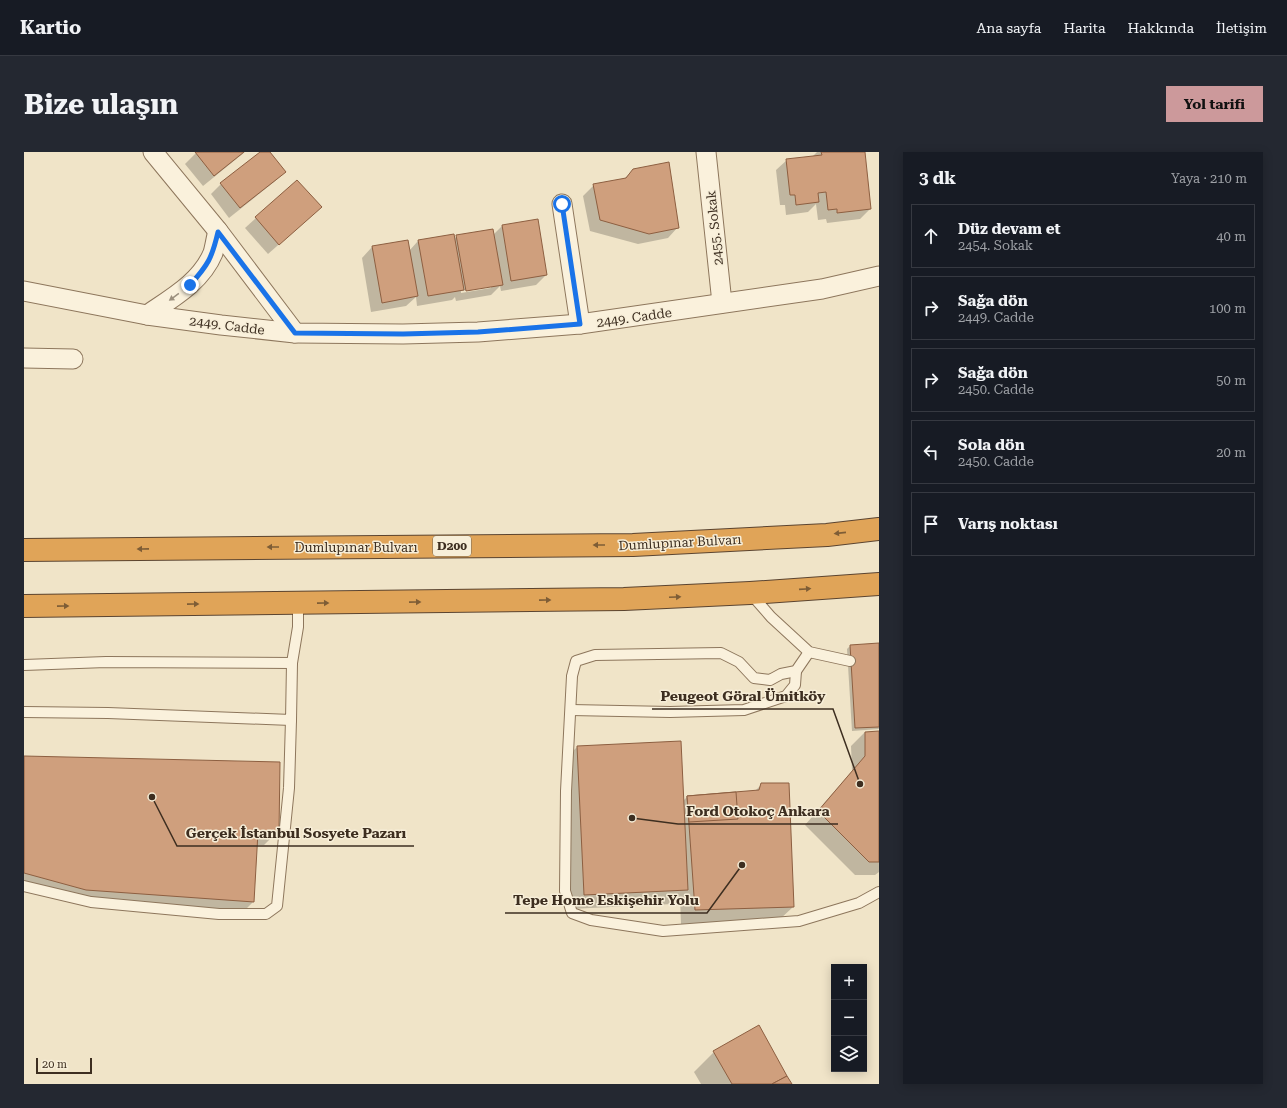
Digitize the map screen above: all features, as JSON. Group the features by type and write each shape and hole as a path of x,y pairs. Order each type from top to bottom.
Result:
{"highway":[{"name":"Dumlupınar Bulvarı","path":"24,550 633,545 827,535 879,529"},
{"path":"24,606 624,599 750,593 879,584"}],"street":[{"path":"153,152 218,232 295,333"},
{"name":"2455. Sokak","path":"706,152 722,304"},
{"path":"562,204 580,324"},
{"path":"147,315 190,285 204,269 213,252 218,232"},
{"name":"2449. Cadde","path":"24,291 147,315 221,325 295,333 403,334 478,332 580,324 822,289 879,276"},
{"path":"24,358 74,359"}],"lane":[{"path":"750,593 771,617 809,652 850,661"},
{"path":"24,886 91,902 219,914 266,914 277,906 290,788 292,663 298,627 298,603"},
{"path":"571,710 670,712 744,710 786,696 795,685 796,671 809,652"},
{"path":"796,671 781,674 770,680 754,678 739,662 721,653 595,655 576,661 572,676 566,790 565,892 572,913 591,920 664,932 799,921 859,903 879,892"},
{"path":"24,665 106,662 292,663"},
{"path":"24,712 108,713 291,720"}],"building":[{"path":"195,152 244,152 214,176"},
{"path":"260,152 270,152 286,172 240,208 220,183"},
{"path":"821,152 865,152 871,209 837,213 837,209 828,210 826,192 818,193 819,202 796,205 795,195 790,195 786,159 822,155"},
{"path":"669,162 679,228 649,234 600,220 593,184 626,178 633,169"},
{"path":"297,180 322,207 279,245 255,217"},
{"path":"538,219 547,275 511,281 502,225"},
{"path":"493,229 503,285 466,291 456,235"},
{"path":"454,234 464,290 428,296 418,240"},
{"path":"408,240 418,296 382,303 372,246"},
{"path":"879,643 879,727 855,728 850,645"},
{"path":"879,731 879,862 869,862 818,811 865,756 865,732"},
{"path":"681,741 688,890 584,895 577,746"},
{"path":"24,756 280,762 279,832 258,832 254,902 86,890 24,873"},
{"path":"761,783 789,783 794,907 695,910 687,796 759,790"},
{"path":"736,792 738,819 689,822 687,796"},
{"path":"759,1025 787,1076 772,1084 732,1084 713,1051"},
{"path":"787,1076 792,1084 772,1084"}],"place":[{"name":"Peugeot Göral Ümitköy","path":"860,784"},
{"name":"Gerçek İstanbul Sosyete Pazarı","path":"152,797"},
{"name":"Ford Otokoç Ankara","path":"632,818"},
{"name":"Tepe Home Eskişehir Yolu","path":"742,865"}],"route":[{"path":"190,285 204,269 213,252 218,232 295,333 403,334 478,332 580,324 562,204"}]}
